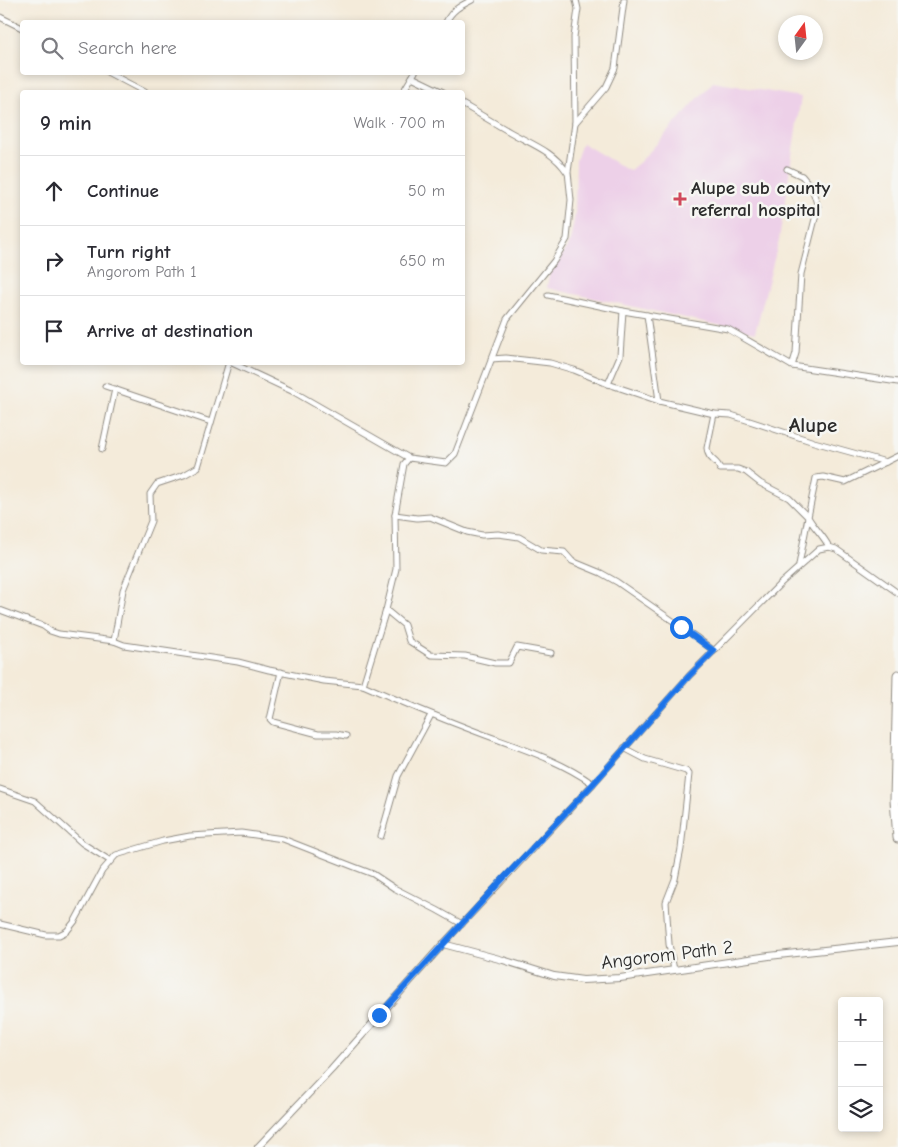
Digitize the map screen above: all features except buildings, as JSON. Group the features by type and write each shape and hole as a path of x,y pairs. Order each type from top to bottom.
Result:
{"highway":[{"path":"898,675 895,800 898,838"}],"street":[{"path":"447,20 458,6 472,0"},
{"path":"236,365 294,392 395,448 409,458 446,463 455,454 507,319 554,261 567,238 571,200 568,172 575,123 574,38 578,9 576,0"},
{"path":"575,123 606,87 615,68 624,0"},
{"path":"0,17 20,27"},
{"path":"113,75 141,90"},
{"path":"404,90 414,75 440,90"},
{"path":"465,106 544,149 560,162 568,172"},
{"path":"788,169 802,176 812,188 818,207 801,274 796,353 792,366"},
{"path":"548,295 623,311 728,329 792,366 898,382"},
{"path":"608,384 620,356 623,311"},
{"path":"648,315 659,401"},
{"path":"491,359 506,358 550,363 659,401 714,414 731,415 886,462"},
{"path":"114,641 123,590 151,521 150,494 157,484 184,475 198,467 228,365"},
{"path":"105,386 211,422"},
{"path":"102,450 116,389"},
{"path":"714,414 707,448 712,460 720,468 738,469 746,472 760,484 789,498 808,517 819,534 826,540 829,547"},
{"path":"800,564 816,478 823,477 845,482 898,456"},
{"path":"363,685 386,610 396,569 395,515 404,464 409,458"},
{"path":"395,515 417,518 430,517 467,532 482,535 498,534 518,537 541,550 564,552 572,561 617,582 714,651"},
{"path":"258,1147 321,1081 499,883 593,784 689,676 800,564 819,549 829,547 843,553 898,593"},
{"path":"0,610 59,634 114,641 124,645 238,662 324,681 363,685 431,715 554,761 576,771 593,784"},
{"path":"386,610 404,626 409,641 431,655 465,656 495,663 509,663 517,647 551,653"},
{"path":"281,672 270,719 273,722 318,734 346,736"},
{"path":"381,836 398,776 431,715"},
{"path":"624,748 645,759 686,771 689,774 681,849 675,879 666,902 669,944 674,970"},
{"path":"0,789 35,801 82,842 110,860"},
{"path":"0,924 46,935 59,935 76,921 102,871 110,860 120,853 164,840 190,836 241,833 273,836 293,842 373,874 394,888 462,924"},
{"name":"Angorom Path 2","path":"443,944 503,960 542,973 583,980 620,978 788,954 898,942"}],"shaded area":[{"name":"Alupe sub county referral hospital","path":"713,82 801,97 779,240 755,333 547,288 549,275 570,242 575,215 576,160 582,143 629,171 641,161"}],"place":[{"name":"Alupe sub county referral hospital","path":"680,199"}],"district":[{"name":"Alupe","path":"813,425"}],"route":[{"path":"379,1015 714,651 681,627"}]}
